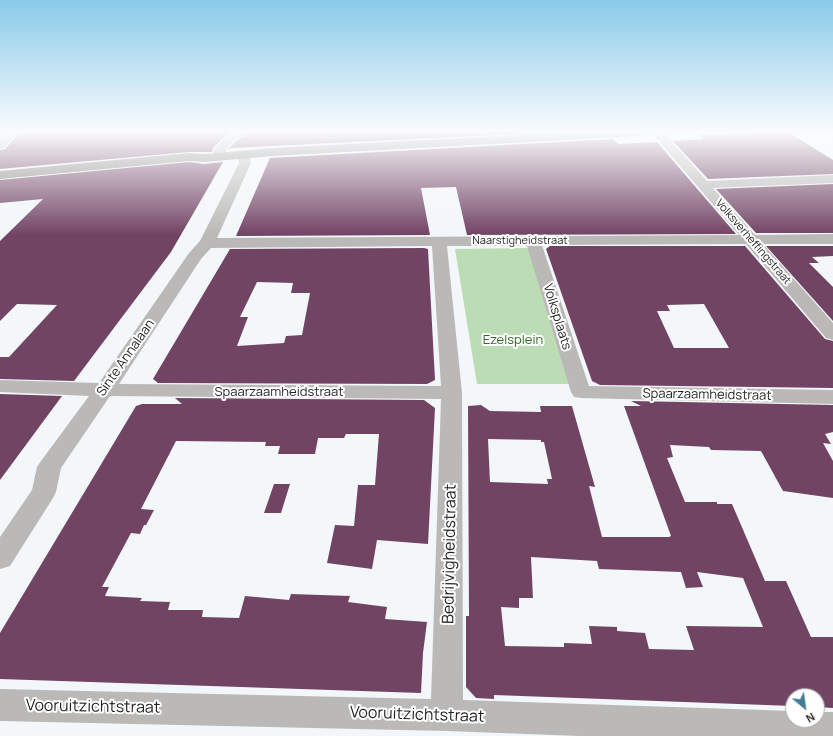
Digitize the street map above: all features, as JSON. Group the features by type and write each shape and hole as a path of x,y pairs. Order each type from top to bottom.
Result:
{"main road":[{"path":"0,174 85,166"},
{"path":"0,181 154,166"}],"street":[{"name":"Sinte Annalaan","path":"0,558 44,492 49,467 105,389 195,256 207,243 234,189 234,185 243,166"},
{"name":"Volksverheffingstraat","path":"687,166 833,334"},
{"path":"704,185 833,180"},
{"name":"Naarstigheidstraat","path":"207,243 833,239"},
{"name":"Volksplaats","path":"533,241 581,392"},
{"path":"439,242 452,393"},
{"name":"Spaarzaamheidstraat","path":"0,386 137,391 452,393"},
{"name":"Spaarzaamheidstraat","path":"581,392 833,397"},
{"name":"Bedrijvigheidstraat","path":"448,716 452,393"},
{"name":"Vooruitzichtstraat","path":"0,705 448,716 833,730"}],"green space":[{"name":"Ezelsplein","path":"531,248 571,384 477,384 455,249"}],"building":[{"path":"0,166 29,166 0,169"},
{"path":"143,166 220,166 171,252 74,381 0,379 0,357 9,357 57,305 17,304 0,321 0,241 43,199 0,203 0,180"},
{"path":"266,166 678,166 736,234 467,235 456,187 421,188 430,235 236,236"},
{"path":"696,166 833,166 833,174 708,179"},
{"path":"833,184 833,233 756,233 716,189"},
{"path":"550,246 745,246 825,339 833,341 833,388 600,385 592,381 546,249","holes":["704,304 729,348 674,348 657,311 670,311 667,305"]},
{"path":"766,246 833,246 833,256 812,257 819,263 809,263 833,287 833,321"},
{"path":"230,249 428,249 435,380 427,384 158,383 153,379","holes":["257,282 293,283 291,293 310,293 302,335 286,336 284,343 237,346 248,317 240,317"]},
{"path":"0,394 62,396 0,480"},
{"path":"175,398 424,400 435,408 428,544 377,540 372,569 327,563 335,525 354,526 358,485 375,485 379,434 346,434 344,438 318,438 315,454 278,454 280,446 265,446 266,442 176,441 141,509 154,510 140,534 131,533 102,587 109,587 105,596 142,598 140,601 170,602 168,610 203,610 202,617 239,618 245,596 289,600 291,594 350,596 348,602 387,607 385,619 427,622 423,653 421,693 0,679 0,633 136,406 142,404 182,404"},
{"path":"631,401 833,405 833,432 825,434 831,444 823,443 833,461 833,498 783,491 761,451 711,450 709,447 670,445 673,457 667,458 685,502 717,502 717,504 732,504 765,581 786,581 811,637 833,637 833,708 825,708 825,688 785,688 785,706 494,695 494,699 476,698 466,687 466,616 469,616 468,406 481,405 490,411 541,412 540,406 572,406 595,487 589,486 602,537 669,537 671,536 624,406 641,406","holes":["488,439 541,440 541,442 544,442 552,479 547,479 548,484 490,482","531,557 597,561 599,569 681,572 686,588 703,587 697,572 743,578 763,627 686,626 694,650 649,649 645,633 617,631 617,627 589,626 592,644 564,643 564,647 505,646 501,607 519,608 519,598 533,598"]},
{"path":"274,484 290,484 281,513 264,513"}]}
